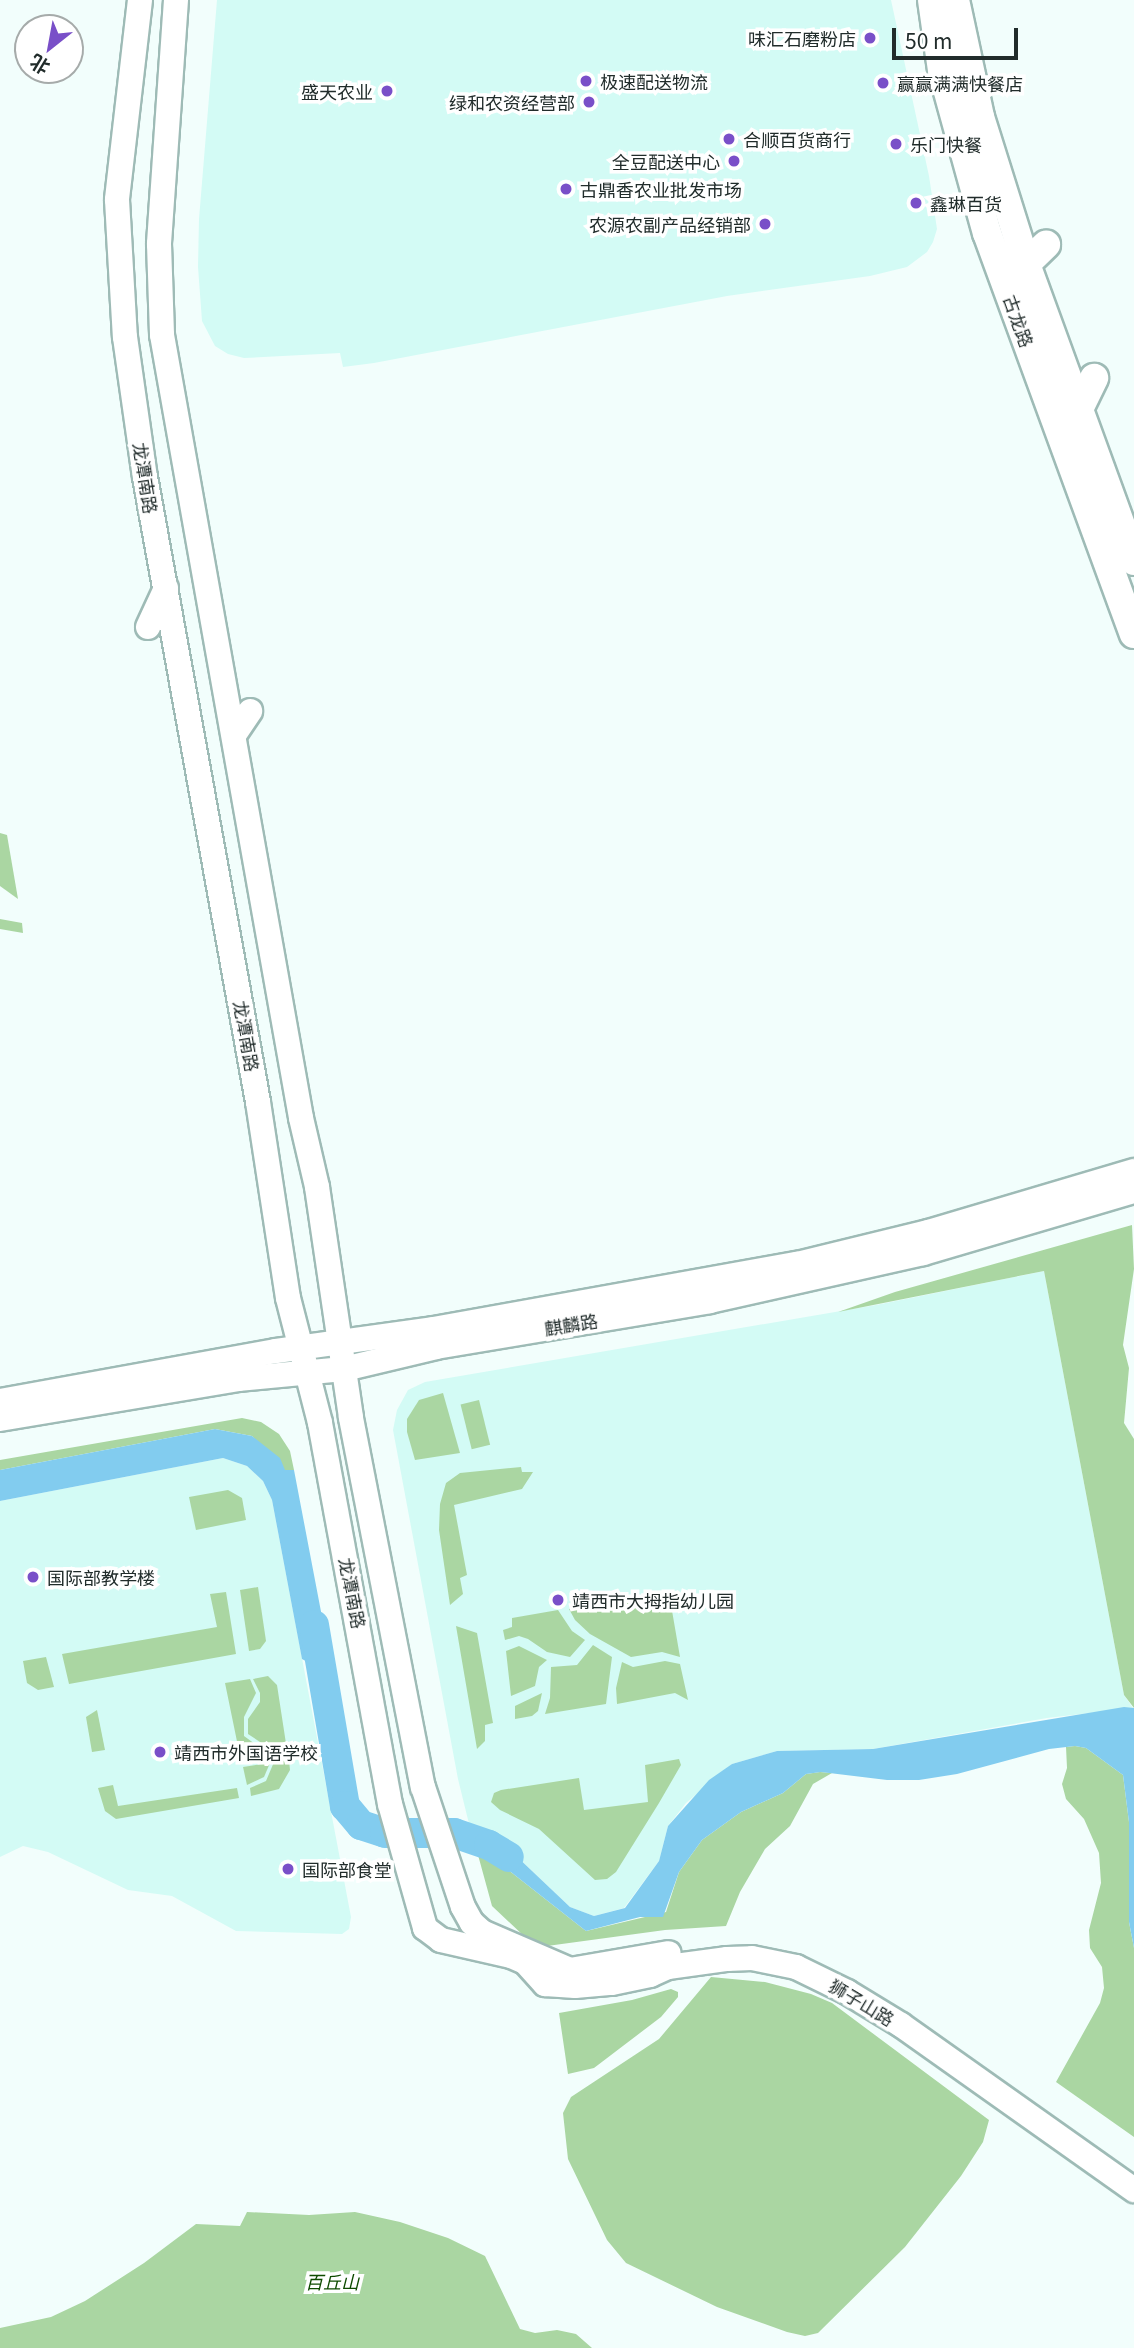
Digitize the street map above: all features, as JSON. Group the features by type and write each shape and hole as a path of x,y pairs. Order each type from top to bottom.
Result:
{"main road":[{"name":"龙潭南路","path":"140,0 117,200 125,337 145,477 299,1349 320,1423 354,1649 406,1868 425,1928 441,1940 511,1955 550,1975"},
{"name":"龙潭南路","path":"176,0 159,244 162,335 301,1118 317,1187 344,1369 427,1802 463,1907 472,1923 482,1932 520,1945 550,1975"},
{"name":"古龙路","path":"932,0 942,70 988,233 1127,635"},
{"name":"古龙路","path":"955,0 980,117 1026,264 1134,561"},
{"path":"1026,264 1046,245"},
{"path":"1078,411 1094,378"},
{"path":"148,626 166,588"},
{"path":"234,735 250,711"},
{"name":"麒麟路","path":"0,1401 299,1349 434,1329 797,1264 928,1232 1134,1171"},
{"name":"麒麟路","path":"0,1419 238,1379 344,1369 436,1347 710,1301 822,1278 995,1234 1134,1191"},
{"name":"狮子山路","path":"550,1975 674,1952 752,1942 775,1944 798,1951 842,1973 951,2042 1134,2170"},
{"name":"狮子山路","path":"550,1975 575,1986 612,1983 650,1975 668,1967 727,1959 752,1958 796,1967 847,1992 901,2025 1134,2190"}],"shaded area":[{"name":"古鼎香农业批发市场","path":"217,0 891,0 929,176 937,229 933,242 927,252 907,267 870,276 727,296 374,363 343,367 340,353 244,358 228,354 215,346 202,321 198,267 199,219"},
{"path":"1044,1271 1124,1695 1133,1708 1047,1718 873,1749 777,1751 732,1764 686,1803 668,1826 659,1861 624,1908 594,1916 570,1907 512,1852 471,1832 458,1779 393,1430 397,1410 408,1390 425,1382 876,1305"},
{"name":"靖西市外国语学校","path":"223,1458 247,1466 263,1481 272,1500 351,1917 349,1929 342,1934 236,1931 172,1896 128,1890 48,1852 23,1846 0,1857 0,1501"}],"green space":[{"path":"0,833 7,835 18,899 0,886"},
{"path":"0,919 22,923 23,933 0,929"},
{"path":"1132,1225 1134,1269 1123,1345 1129,1368 1124,1423 1134,1439 1134,1708 1124,1695 1044,1271 838,1312 895,1292"},
{"path":"443,1393 460,1453 415,1460 407,1432 407,1419 419,1400"},
{"path":"479,1400 490,1445 472,1449 461,1405"},
{"path":"242,1418 261,1422 279,1434 290,1451 294,1470 285,1471 252,1436 215,1429 0,1470 0,1460"},
{"path":"521,1467 522,1472 533,1472 522,1489 454,1505 467,1575 460,1578 463,1594 450,1605 439,1530 440,1504 446,1483 460,1473"},
{"path":"228,1490 242,1498 246,1520 196,1530 189,1497"},
{"path":"258,1587 266,1641 260,1649 249,1651 240,1590"},
{"path":"226,1592 236,1654 69,1684 62,1654 217,1627 210,1594"},
{"path":"634,1598 639,1604 670,1599 680,1657 662,1652 631,1657 590,1634 575,1620 569,1609"},
{"path":"558,1610 572,1631 585,1640 570,1657 547,1652 519,1636 505,1640 503,1630 512,1627 512,1618"},
{"path":"456,1626 477,1633 493,1723 485,1725 485,1741 477,1749"},
{"path":"593,1645 612,1657 606,1704 545,1714 550,1698 551,1667 577,1665"},
{"path":"519,1646 547,1660 539,1667 535,1686 511,1696 506,1651"},
{"path":"46,1657 54,1687 38,1690 27,1683 23,1661"},
{"path":"665,1661 680,1664 688,1700 675,1693 617,1704 616,1688 622,1662 633,1667"},
{"path":"268,1676 277,1685 287,1750 270,1752 269,1748 248,1734 248,1719 260,1702 260,1693 253,1679"},
{"path":"250,1679 256,1693 244,1717 244,1736 267,1753 240,1756 225,1683"},
{"path":"542,1693 538,1711 532,1716 515,1719 515,1706"},
{"path":"97,1710 105,1750 92,1752 86,1717"},
{"path":"1066,1747 1086,1748 1123,1775 1129,1822 1129,1922 1134,1948 1134,2137 1056,2082 1100,2003 1104,1988 1102,1967 1090,1948 1089,1930 1101,1883 1099,1853 1084,1819 1066,1799 1062,1784 1067,1768"},
{"path":"679,1759 681,1765 659,1803 616,1872 607,1879 595,1880 539,1829 500,1810 491,1802 494,1793 501,1790 579,1778 584,1810 648,1802 645,1765"},
{"path":"289,1760 290,1770 279,1789 251,1796 250,1788 266,1781 274,1762"},
{"path":"270,1763 264,1777 247,1785 243,1767"},
{"path":"832,1773 813,1784 790,1826 765,1849 740,1892 726,1926 665,1930 547,1946 526,1938 492,1906 475,1844 586,1931 666,1912 679,1872 702,1840 741,1812 783,1793 806,1774"},
{"path":"113,1785 118,1806 237,1788 239,1798 116,1819 105,1811 98,1788"},
{"path":"711,1977 765,1982 811,1994 832,2003 989,2120 983,2142 961,2176 905,2247 818,2333 805,2336 787,2332 717,2307 626,2263 607,2240 568,2159 563,2113 571,2097 659,2039"},
{"path":"671,1989 678,1992 678,1997 661,2017 594,2068 568,2074 559,2013 632,2000"},
{"name":"百丘山","path":"247,2212 309,2215 355,2212 400,2222 448,2238 485,2256 520,2329 535,2333 557,2330 576,2334 592,2348 0,2348 0,2328 51,2317 85,2301 144,2263 196,2224 240,2226"}],"water":[{"path":"215,1429 252,1436 280,1458 285,1470 294,1470 331,1664 315,1666 302,1659 272,1500 263,1481 247,1466 223,1458 0,1501 0,1470"},
{"path":"1124,1707 1134,1708 1134,1948 1129,1922 1129,1822 1123,1775 1086,1748 1075,1746 1049,1749 957,1774 919,1780 887,1780 821,1772 806,1774 783,1793 741,1812 702,1840 679,1872 663,1917 640,1917 586,1931 475,1844 471,1832 512,1852 570,1907 594,1916 625,1908 659,1861 668,1826 709,1780 732,1764 777,1751 873,1749"}],"waterway":[{"path":"314,1625 345,1806 361,1825 385,1833 454,1833 489,1845 509,1857"}],"place":[{"name":"味汇石磨粉店","path":"870,38"},
{"name":"极速配送物流","path":"586,81"},
{"name":"赢赢满满快餐店","path":"883,83"},
{"name":"盛天农业","path":"387,91"},
{"name":"绿和农资经营部","path":"589,102"},
{"name":"合顺百货商行","path":"729,139"},
{"name":"乐门快餐","path":"896,144"},
{"name":"全豆配送中心","path":"734,161"},
{"name":"古鼎香农业批发市场","path":"566,189"},
{"name":"鑫琳百货","path":"916,203"},
{"name":"农源农副产品经销部","path":"765,224"},
{"name":"国际部教学楼","path":"33,1577"},
{"name":"靖西市大拇指幼儿园","path":"558,1600"},
{"name":"靖西市外国语学校","path":"160,1752"},
{"name":"国际部食堂","path":"288,1869"}]}
